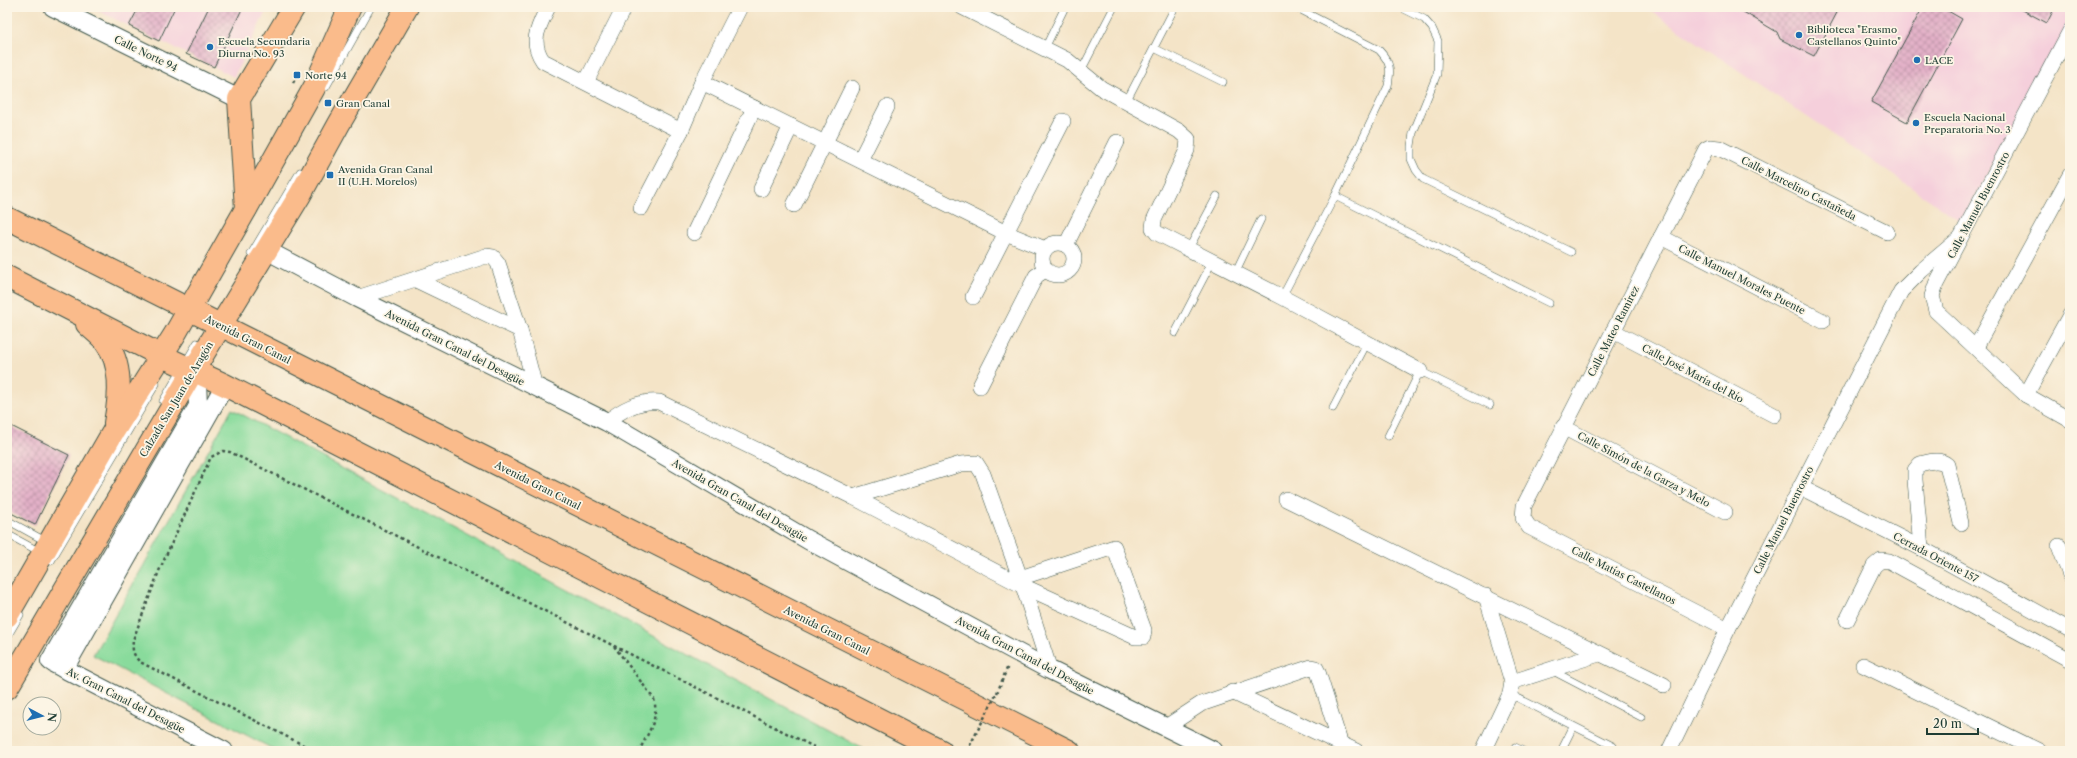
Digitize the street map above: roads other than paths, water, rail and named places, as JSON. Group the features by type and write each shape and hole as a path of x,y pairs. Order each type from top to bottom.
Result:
{"main road":[{"path":"246,209 239,99 294,7"},
{"name":"Calzada San Juan de Aragón","path":"15,613 113,432 173,364 204,319 246,209 314,88 350,7"},
{"name":"Calzada San Juan de Aragón","path":"7,688 24,647 173,364 204,319 257,254 300,195 338,124 407,7"},
{"name":"Avenida Gran Canal","path":"7,218 204,319 1069,751"},
{"path":"7,277 74,310 173,364 225,385 941,751"},
{"path":"74,310 106,342 118,365 118,404 113,432"}],"street":[{"name":"Calle Norte 94","path":"53,7 239,99"},
{"path":"548,7 536,31 538,54 543,61 681,131"},
{"path":"586,82 624,7"},
{"path":"641,208 681,131 702,82 740,7"},
{"path":"962,7 1067,60 1101,88 1179,131 1188,139 1187,150 1156,213 1153,228 1162,237 1282,297 1420,371"},
{"name":"Calle Manuel Buenrostro","path":"1976,347 1936,311 1932,296 1960,238 2070,31"},
{"path":"702,82 826,142 1006,233 1045,249"},
{"path":"794,205 852,88"},
{"path":"860,160 887,107"},
{"path":"694,233 754,108"},
{"path":"973,296 1063,121"},
{"path":"761,189 791,126"},
{"path":"1066,245 1117,142"},
{"name":"Calle Marcelino Castañeda","path":"1710,147 1719,148 1887,232"},
{"name":"Calle Mateo Ramírez","path":"1523,518 1524,506 1563,427 1703,152 1710,147"},
{"path":"2070,175 1976,347 2026,395 2070,420"},
{"name":"Calle Manuel Morales Puente","path":"1661,237 1823,321"},
{"name":"Calle Manuel Buenrostro","path":"1669,751 1728,628 1901,291 1921,271 1960,238"},
{"path":"1055,243 1066,245 1073,254 1074,259 1070,270 1061,275 1055,275 1045,270 1042,260 1045,249 1055,243"},
{"name":"Avenida Gran Canal del Desagüe","path":"257,254 357,298 606,422 808,540 1050,670 1214,751"},
{"path":"357,298 486,256 493,257 498,263 520,330 535,387"},
{"path":"980,386 1036,276 1045,270"},
{"path":"416,280 520,330"},
{"path":"2026,395 2070,315"},
{"name":"Calle José María del Río","path":"1613,331 1774,415"},
{"path":"57,665 198,406 197,381 173,364"},
{"path":"57,665 225,385"},
{"path":"606,422 620,411 652,401 659,402 853,497 1021,582 1135,637 1143,637 1144,634 1114,547 1021,582"},
{"name":"Calle Simón de la Garza y Melo","path":"1563,427 1725,512"},
{"path":"1921,548 1915,480 1915,470 1920,464 1935,461 1943,462 1947,465 1961,524"},
{"path":"853,497 961,464 976,463 981,468 1050,670"},
{"name":"Cerrada Oriente 157","path":"1800,487 1921,548 2070,630"},
{"path":"1286,499 1486,596 1599,654 1664,685"},
{"name":"Calle Matías Castellanos","path":"1523,518 1529,527 1728,628"},
{"path":"2059,546 2070,575"},
{"path":"1847,620 1874,566 1881,560 1889,561 2070,660"},
{"path":"1484,751 1511,688 1486,596"},
{"name":"Av. Gran Canal del Desagüe","path":"24,647 224,751"},
{"path":"1511,688 1549,669 1599,654"},
{"path":"1863,665 2039,751"},
{"path":"1166,727 1200,704 1307,668 1316,668 1340,742"},
{"path":"1232,692 1340,742 1356,751"}],"lane":[{"path":"321,94 371,7"},
{"path":"1045,48 1065,7"},
{"path":"1081,71 1114,7"},
{"path":"1126,102 1175,7"},
{"path":"1282,297 1335,196 1388,86 1390,71 1388,59 1379,50 1295,7"},
{"path":"1400,7 1424,20 1432,28 1438,41 1437,74 1413,133 1411,159 1416,170 1423,179 1571,252"},
{"path":"1154,48 1223,82"},
{"path":"257,254 305,164"},
{"path":"1188,250 1217,196"},
{"path":"1335,196 1550,303"},
{"path":"1235,273 1261,219"},
{"path":"1175,333 1212,262"},
{"path":"1333,408 1368,343"},
{"path":"160,406 173,364"},
{"path":"46,556 173,364"},
{"path":"1388,436 1420,371 1490,405"},
{"path":"7,520 46,556"},
{"path":"7,534 46,556"},
{"path":"7,637 15,613"},
{"path":"1549,669 1641,717"},
{"path":"1511,688 1573,727 1613,746"},
{"path":"1561,751 1573,727"},
{"path":"1516,747 1523,751"}],"place":[{"name":"Biblioteca \"Erasmo Castellanos Quinto\"","path":"1799,35"},
{"name":"Escuela Secundaria Diurna No. 93","path":"210,47"},
{"name":"LACE","path":"1917,60"},
{"name":"Norte 94","path":"297,75"},
{"name":"Gran Canal","path":"328,103"},
{"name":"Escuela Nacional Preparatoria No. 3","path":"1916,123"},
{"name":"Avenida Gran Canal II (U.H. Morelos)","path":"330,175"}]}
